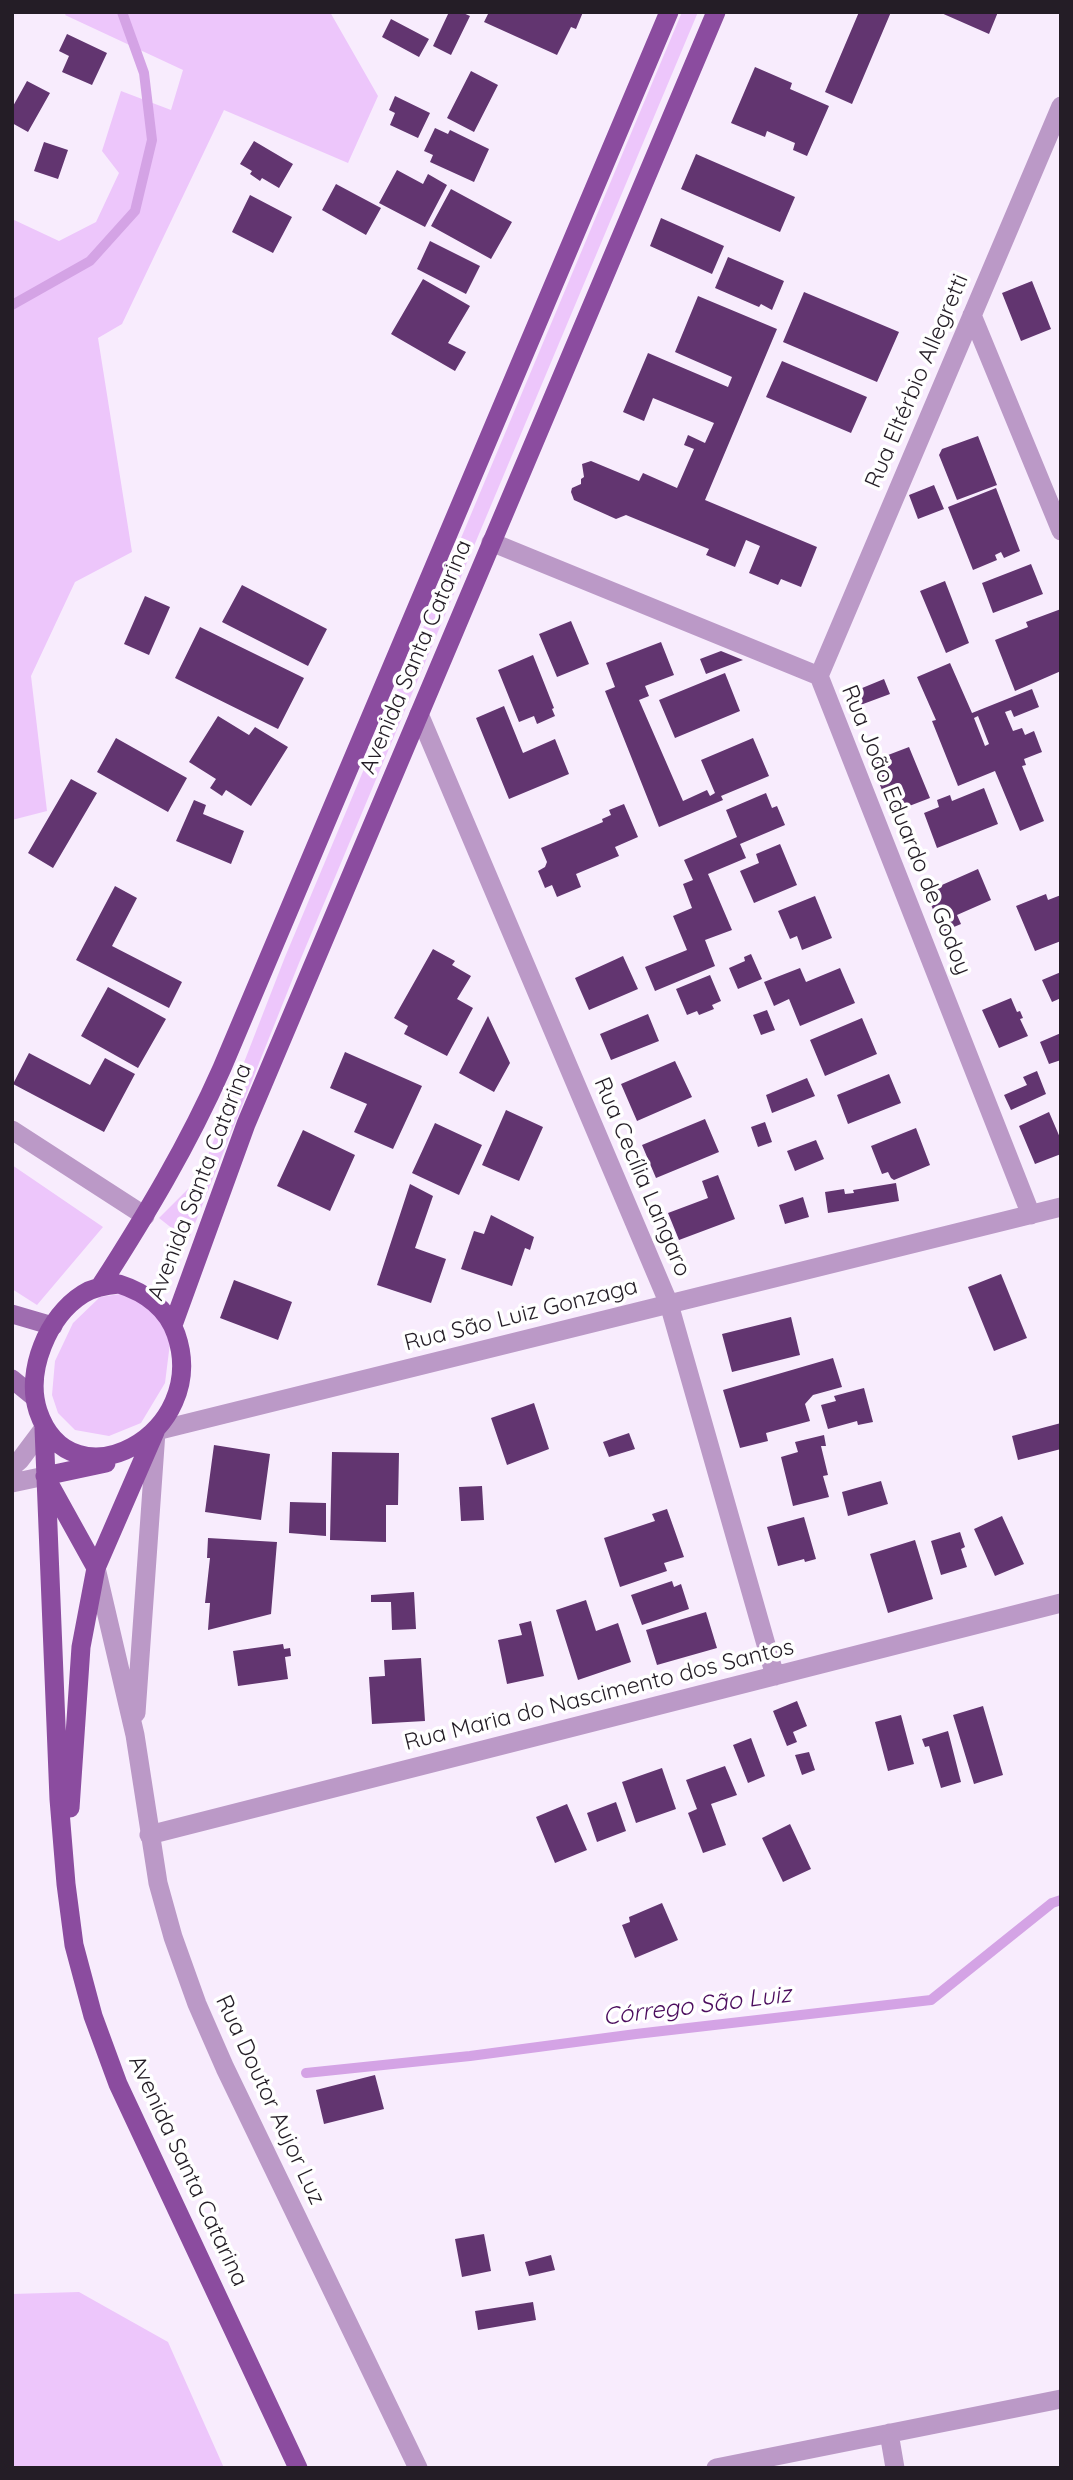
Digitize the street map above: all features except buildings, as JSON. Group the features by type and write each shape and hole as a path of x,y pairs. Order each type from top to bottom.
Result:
{"main road":[{"name":"Avenida Santa Catarina","path":"101,1285 145,1216 198,1123 669,12"},
{"name":"Avenida Santa Catarina","path":"173,1325 246,1124 716,12"},
{"path":"96,1567 45,1476 116,1461 132,1452 156,1431 170,1412 182,1373 182,1350 173,1325 155,1303 139,1290 118,1284 101,1285 83,1294 64,1310 39,1355 34,1397 44,1428 57,1443 77,1455 97,1457 134,1445 156,1431"},
{"path":"12,1314 53,1326"},
{"path":"12,1379 34,1397"},
{"name":"Avenida Santa Catarina","path":"44,1428 58,1786 74,1945 93,2016 118,2084 298,2468"},
{"name":"Avenida Santa Catarina","path":"66,1884 81,1647 96,1567 156,1431"}],"street":[{"name":"Rua Eltérbio Allegretti","path":"819,676 1061,106"},
{"path":"972,315 1061,531"},
{"name":"Rua João Eduardo de Godoy","path":"491,542 819,676 1031,1215"},
{"name":"Rua Cecília Langaro","path":"419,714 669,1304 775,1676"},
{"path":"12,1130 145,1216"},
{"name":"Rua São Luiz Gonzaga","path":"156,1431 1061,1207"},
{"path":"12,1467 44,1428"},
{"name":"Rua Doutor Aujor Luz","path":"135,1734 156,1431"},
{"path":"12,1483 45,1476"},
{"name":"Rua Doutor Aujor Luz","path":"96,1567 135,1734 149,1836 158,1883 173,1937 208,2029 418,2468"},
{"name":"Rua Maria do Nascimento dos Santos","path":"149,1836 1061,1603"},
{"path":"716,2468 1061,2399"},
{"path":"889,2434 895,2468"}],"shaded area":[{"path":"67,12 330,12 378,96 348,163 224,110 122,324 98,338 132,552 75,582 31,676 47,811 12,820 12,219 59,241 96,222 119,173 102,151 121,91 171,110 183,70 65,15"},
{"path":"682,12 698,12 299,963 188,1241 159,1218 199,1178 285,957"},
{"path":"12,1165 103,1227 37,1305 12,1289"},
{"path":"127,1293 154,1312 171,1335 165,1383 141,1423 109,1436 75,1430 58,1413 52,1395 55,1361 73,1323 100,1297"},
{"path":"79,2292 168,2342 224,2468 12,2468 12,2294"}],"waterway":[{"path":"12,305 90,261 135,211 152,140 144,73 122,12"},
{"name":"Córrego São Luiz","path":"306,2073 470,2056 931,2000 1052,1903 1061,1900"}]}
